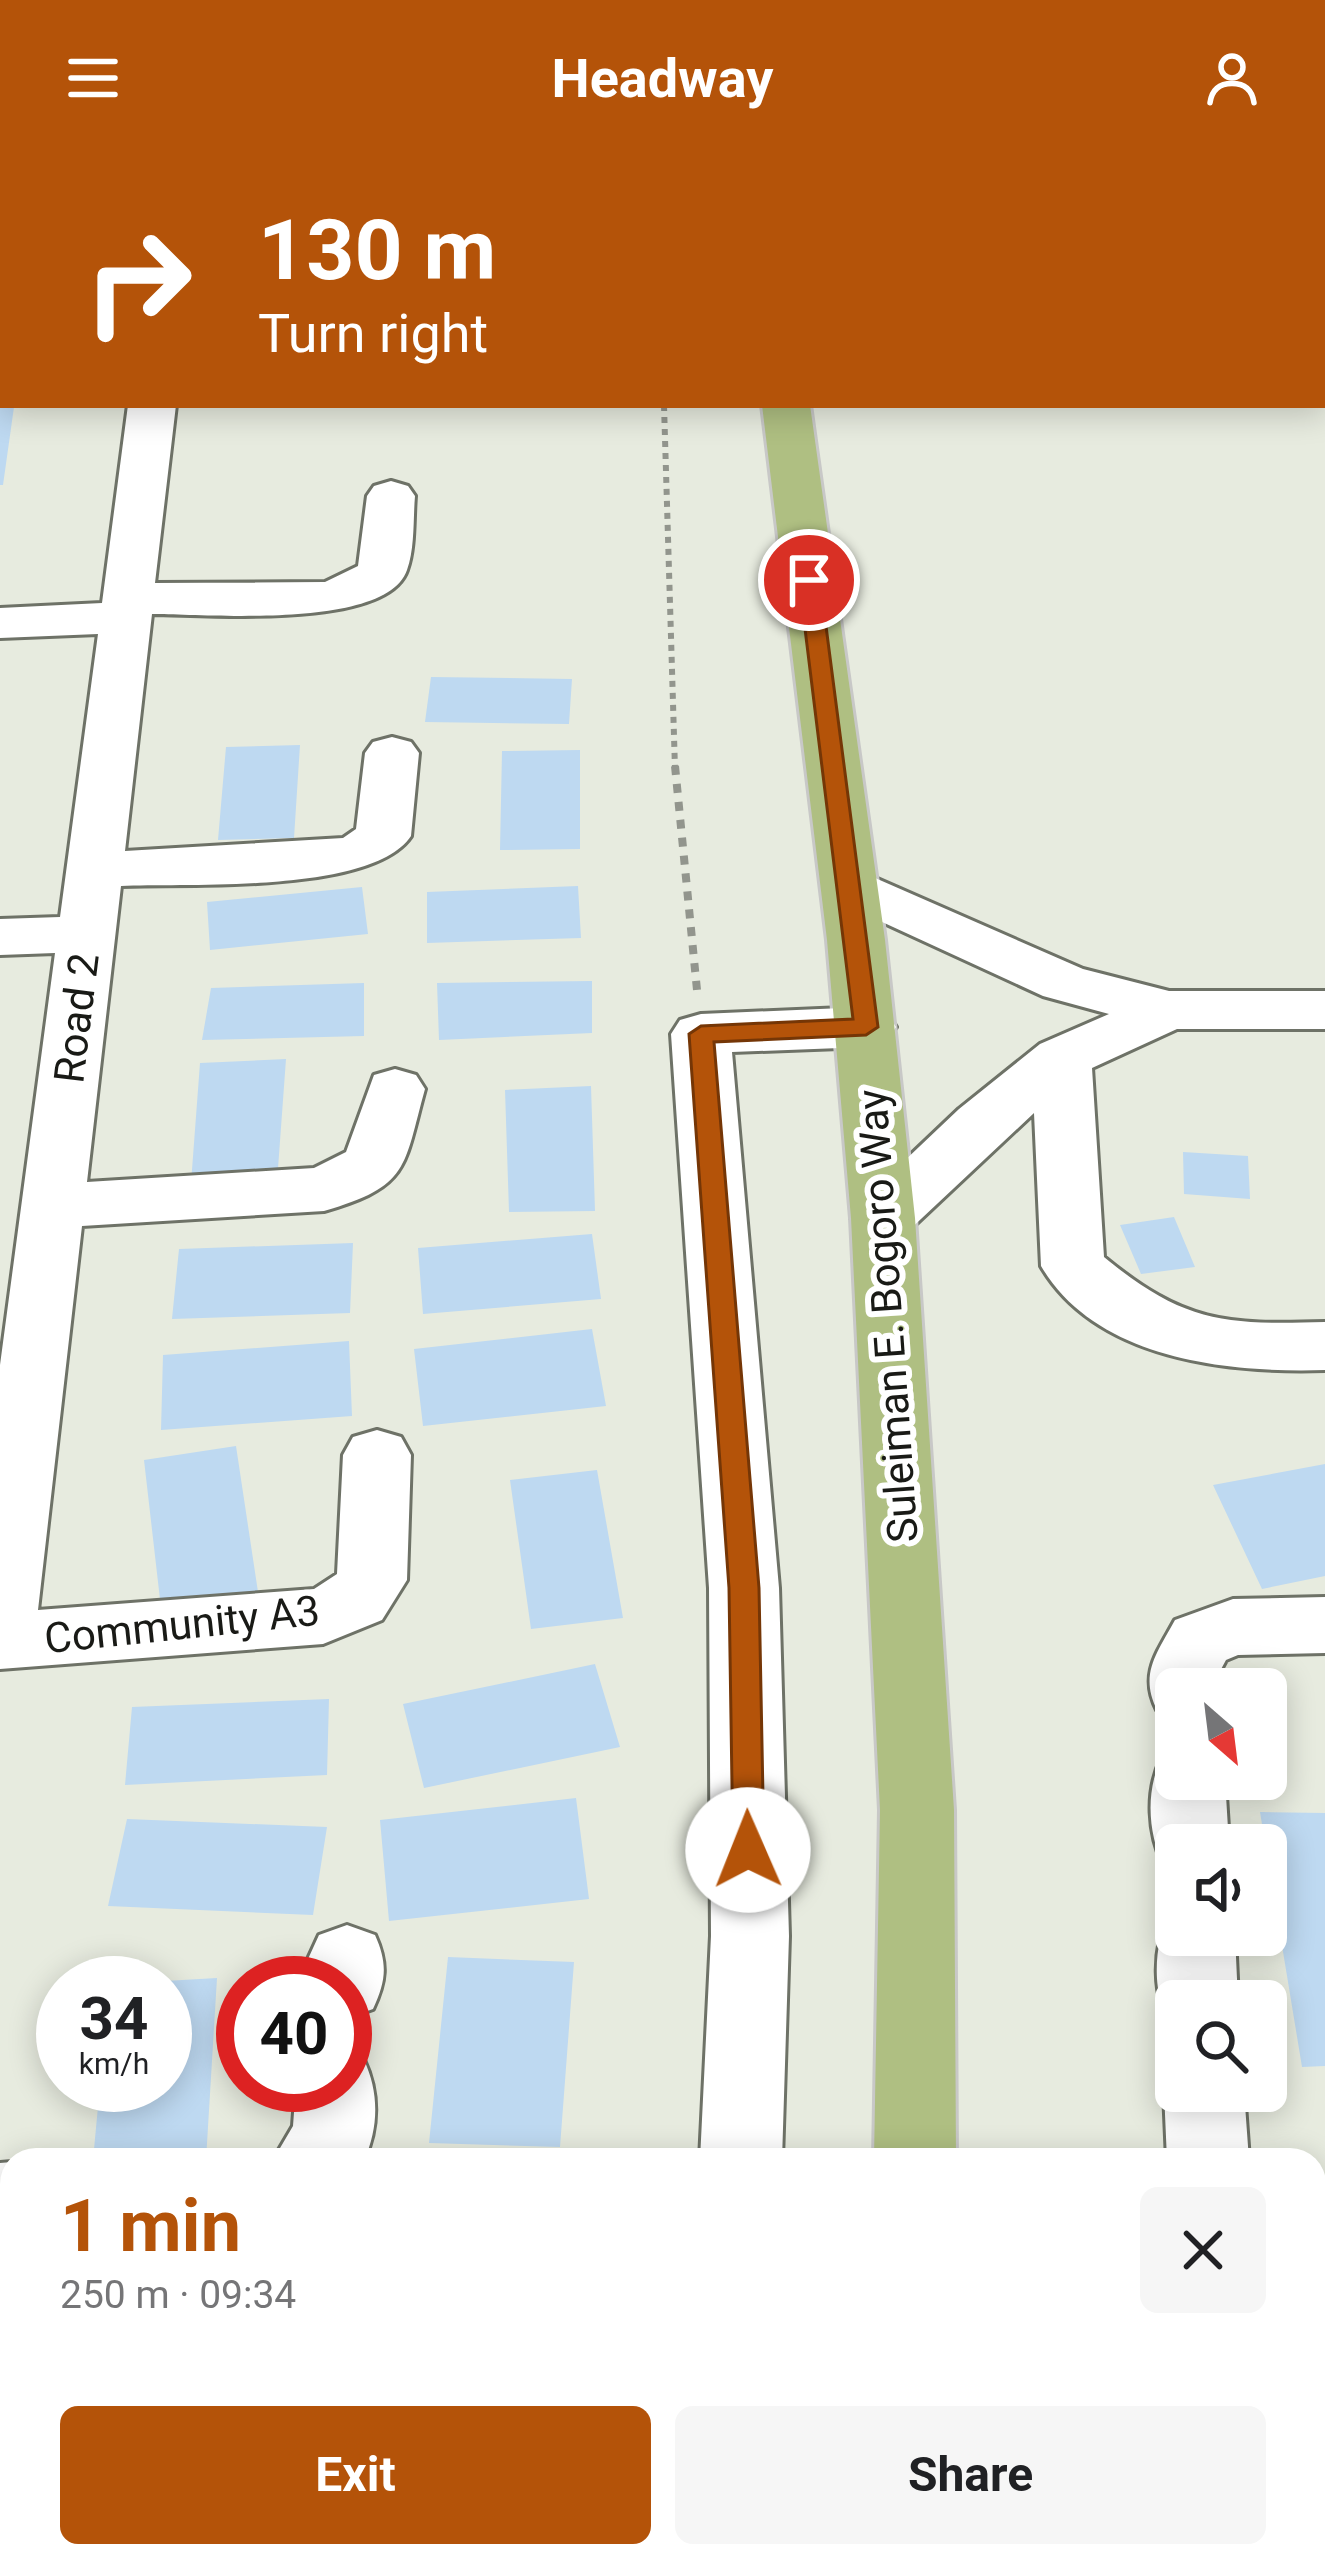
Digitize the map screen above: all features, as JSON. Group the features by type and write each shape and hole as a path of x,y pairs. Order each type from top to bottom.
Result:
{"main road":[{"name":"Suleiman E. Bogoro Way","path":"786,408 850,885 883,1219 917,1810 915,2148"}],"street":[{"name":"Road 2","path":"0,1631 20,1308 53,1206 152,408"},
{"path":"0,623 127,608 331,597 363,586 382,571 391,496"},
{"path":"94,870 335,859 363,850 383,836 392,753"},
{"path":"850,885 1064,983 1169,1010 1325,1010"},
{"path":"0,937 86,934"},
{"path":"883,1219 981,1124 1061,1058 1169,1010"},
{"path":"741,2148 750,1936 744,1588 701,1034 866,1027"},
{"path":"1061,1058 1073,1266 1118,1306 1174,1336 1241,1350 1325,1346"},
{"path":"53,1206 324,1189 373,1165 395,1089"},
{"name":"Community A3","path":"0,1641 323,1616 357,1600 372,1580 377,1455"},
{"path":"1186,1668 1200,1640 1233,1627 1325,1625"},
{"path":"325,2148 332,2140 334,2112"},
{"path":"1205,2112 1207,2148"}],"path":[{"path":"664,408 675,769 701,1034"}],"building":[{"path":"0,408 14,408 3,485"},
{"path":"431,677 572,679 569,724 425,722"},
{"path":"300,745 294,838 218,840 226,747"},
{"path":"580,750 580,849 500,850 502,751"},
{"path":"578,886 581,938 427,943 427,892"},
{"path":"362,887 368,934 210,950 207,902"},
{"path":"592,981 592,1033 439,1040 437,983"},
{"path":"364,983 364,1036 202,1040 211,988"},
{"path":"286,1059 277,1182 191,1183 200,1063"},
{"path":"591,1086 595,1211 509,1212 505,1090"},
{"path":"1183,1152 1248,1156 1250,1199 1184,1194"},
{"path":"1174,1217 1195,1267 1141,1274 1120,1225"},
{"path":"592,1234 601,1299 423,1314 418,1248"},
{"path":"353,1243 350,1313 172,1319 179,1249"},
{"path":"592,1329 606,1406 423,1426 414,1349"},
{"path":"349,1341 352,1416 161,1430 163,1355"},
{"path":"236,1446 258,1592 161,1608 144,1460"},
{"path":"1325,1464 1325,1576 1262,1589 1213,1485"},
{"path":"597,1470 623,1618 531,1629 510,1480"},
{"path":"595,1664 620,1747 424,1788 403,1704"},
{"path":"329,1699 327,1775 125,1785 132,1707"},
{"path":"576,1798 589,1899 389,1921 380,1820"},
{"path":"1260,1812 1325,1813 1325,2066 1302,2067 1284,1956 1287,1824 1262,1824"},
{"path":"127,1819 327,1827 313,1915 108,1906"},
{"path":"448,1957 574,1962 560,2147 429,2143"},
{"path":"216,1978 207,2148 94,2148 97,2112 192,2112 192,1979"}],"route":[{"path":"748,1850 744,1588 701,1034 866,1027 809,580"}]}
